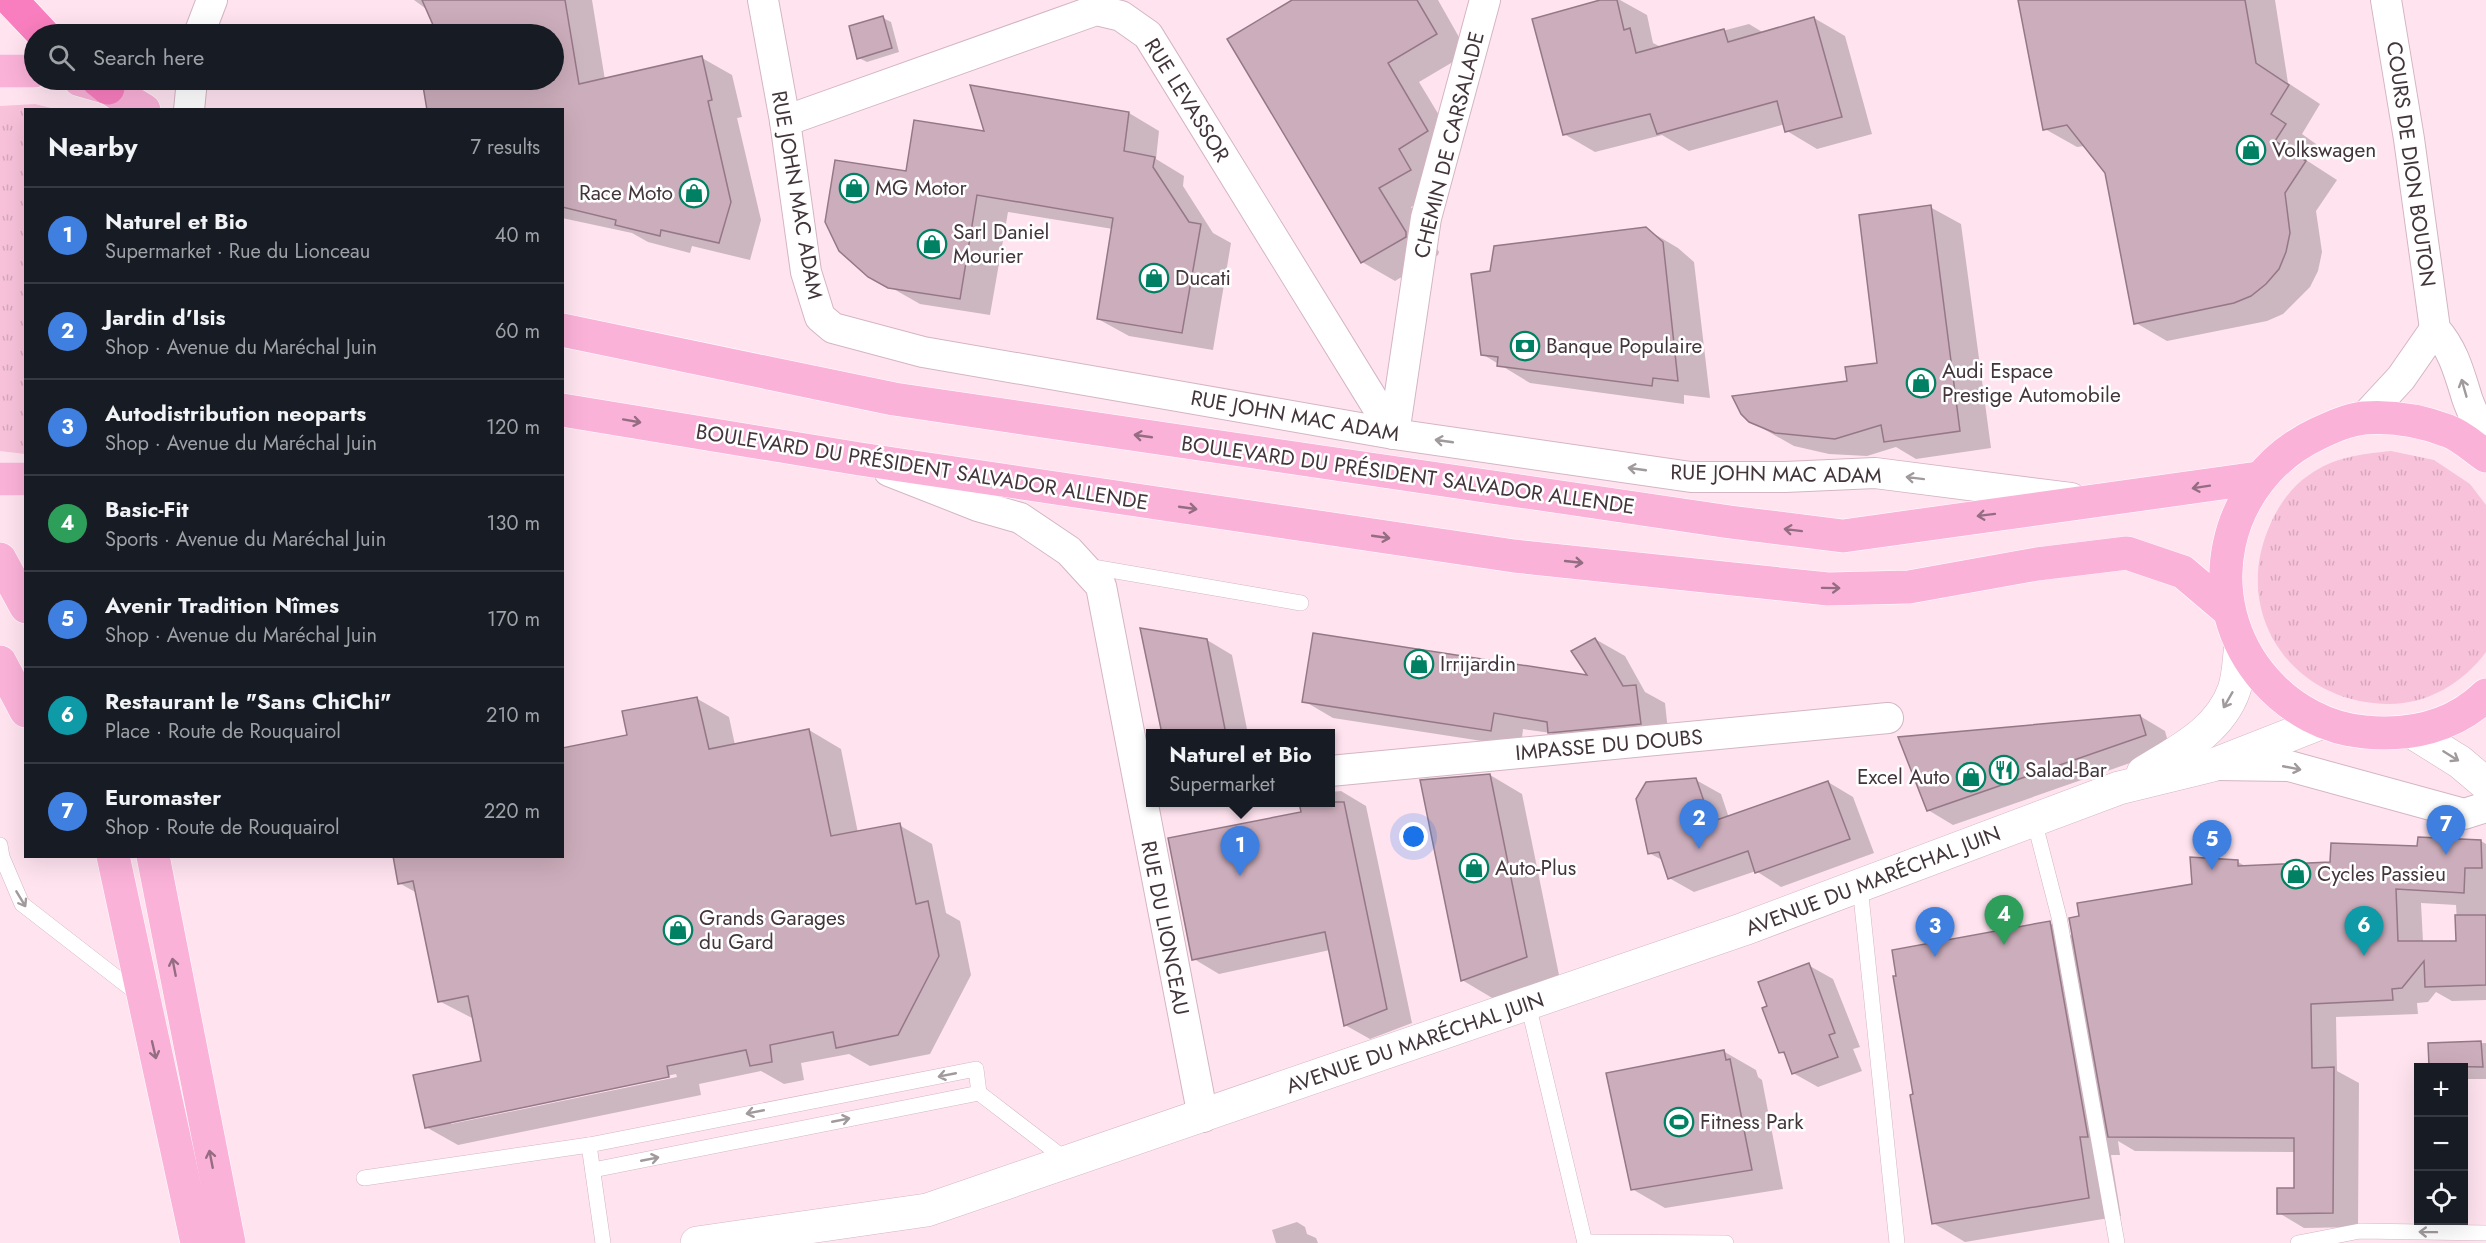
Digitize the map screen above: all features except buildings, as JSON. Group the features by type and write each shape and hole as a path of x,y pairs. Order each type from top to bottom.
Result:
{"highway":[{"path":"11,0 34,24"}],"main road":[{"path":"0,71 24,71"},
{"path":"110,90 141,108"},
{"name":"BOULEVARD DU PRÉSIDENT SALVADOR ALLENDE","path":"564,330 894,399 1730,522 1843,536 2258,478"},
{"name":"BOULEVARD DU PRÉSIDENT SALVADOR ALLENDE","path":"566,411 860,459 1514,556 1828,589 1909,587 2037,564 2127,553 2183,572 2229,611"},
{"path":"2486,456 2451,432 2406,419 2364,418 2338,424 2293,445 2258,478 2235,519 2226,565 2229,611 2241,644 2255,669 2274,690 2297,708 2323,722 2355,731 2387,734 2412,732 2437,726 2475,706 2486,695"},
{"path":"0,479 24,479"},
{"path":"0,559 24,603"},
{"path":"0,662 24,707"},
{"path":"106,858 122,890"},
{"path":"114,858 122,890 142,997 211,1232"},
{"path":"153,858 211,1232"}],"street":[{"path":"203,24 212,0"},
{"name":"RUE JOHN MAC ADAM","path":"763,0 785,121 806,272 820,317 833,328 923,352 1394,434 1691,477 1785,477 1875,473 2098,501"},
{"name":"CHEMIN DE CARSALADE","path":"1394,434 1426,218 1485,0"},
{"name":"COURS DE DION BOUTON","path":"2386,0 2409,139 2435,329 2451,351 2486,442"},
{"name":"RUE LEVASSOR","path":"785,121 1096,10 1121,8 1148,35 1394,434"},
{"path":"189,108 191,90"},
{"path":"2364,418 2407,372 2435,329"},
{"name":"RUE DU LIONCEAU","path":"860,459 978,506 1020,518 1069,551 1101,586 1144,789"},
{"name":"AVENUE DU MARÉCHAL JUIN","path":"2119,788 2199,738 2216,722 2234,690 2241,644"},
{"name":"IMPASSE DU DOUBS","path":"1335,771 1888,718"},
{"name":"AVENUE DU MARÉCHAL JUIN","path":"697,1243 788,1236 927,1210 1203,1117 1744,929 2119,788 2213,765 2323,722"},
{"path":"2412,732 2460,762 2486,784"},
{"path":"2213,765 2289,766 2464,814 2486,807"},
{"name":"RUE DU LIONCEAU","path":"1147,807 1203,1117"}],"lane":[{"path":"1081,565 1301,603"},
{"path":"2034,820 2059,917 2117,1243"},
{"path":"0,845 2,857 22,904 142,997"},
{"path":"1860,886 1897,1243"},
{"path":"1528,1004 1585,1243 1726,1243"},
{"path":"364,1178 589,1145 976,1069 979,1093 1069,1162"},
{"path":"593,1170 979,1093"},
{"path":"589,1145 603,1243"},
{"path":"2298,1243 2360,1230 2486,1233"}],"green space":[{"path":"35,104 51,108 24,108 24,454 0,451 0,106"},
{"path":"2391,451 2434,460 2470,484 2486,505 2486,652 2467,673 2443,690 2417,700 2389,704 2355,700 2324,689 2299,671 2279,648 2265,621 2258,591 2260,558 2270,525 2291,491 2318,469 2338,460"}],"place":[{"name":"Volkswagen","path":"2251,150"},
{"name":"MG Motor","path":"854,188"},
{"name":"Race Moto","path":"694,193"},
{"name":"Sarl Daniel Mourier","path":"932,244"},
{"name":"Ducati","path":"1154,278"},
{"name":"Banque Populaire","path":"1525,346"},
{"name":"Audi Espace Prestige Automobile","path":"1921,383"},
{"name":"Irrijardin","path":"1419,664"},
{"name":"Salad-Bar","path":"2004,770"},
{"name":"Excel Auto","path":"1971,777"},
{"name":"Jardin d'Isis","path":"1699,849"},
{"name":"Euromaster","path":"2446,855"},
{"name":"Auto-Plus","path":"1474,868"},
{"name":"Avenir Tradition Nîmes","path":"2212,870"},
{"name":"Cycles Passieu","path":"2296,874"},
{"name":"Naturel et Bio","path":"1240,876"},
{"name":"Grands Garages du Gard","path":"678,930"},
{"name":"Basic-Fit","path":"2004,945"},
{"name":"Restaurant le \"Sans ChiChi\"","path":"2364,956"},
{"name":"Autodistribution neoparts","path":"1935,957"},
{"name":"Fitness Park","path":"1679,1122"}]}
